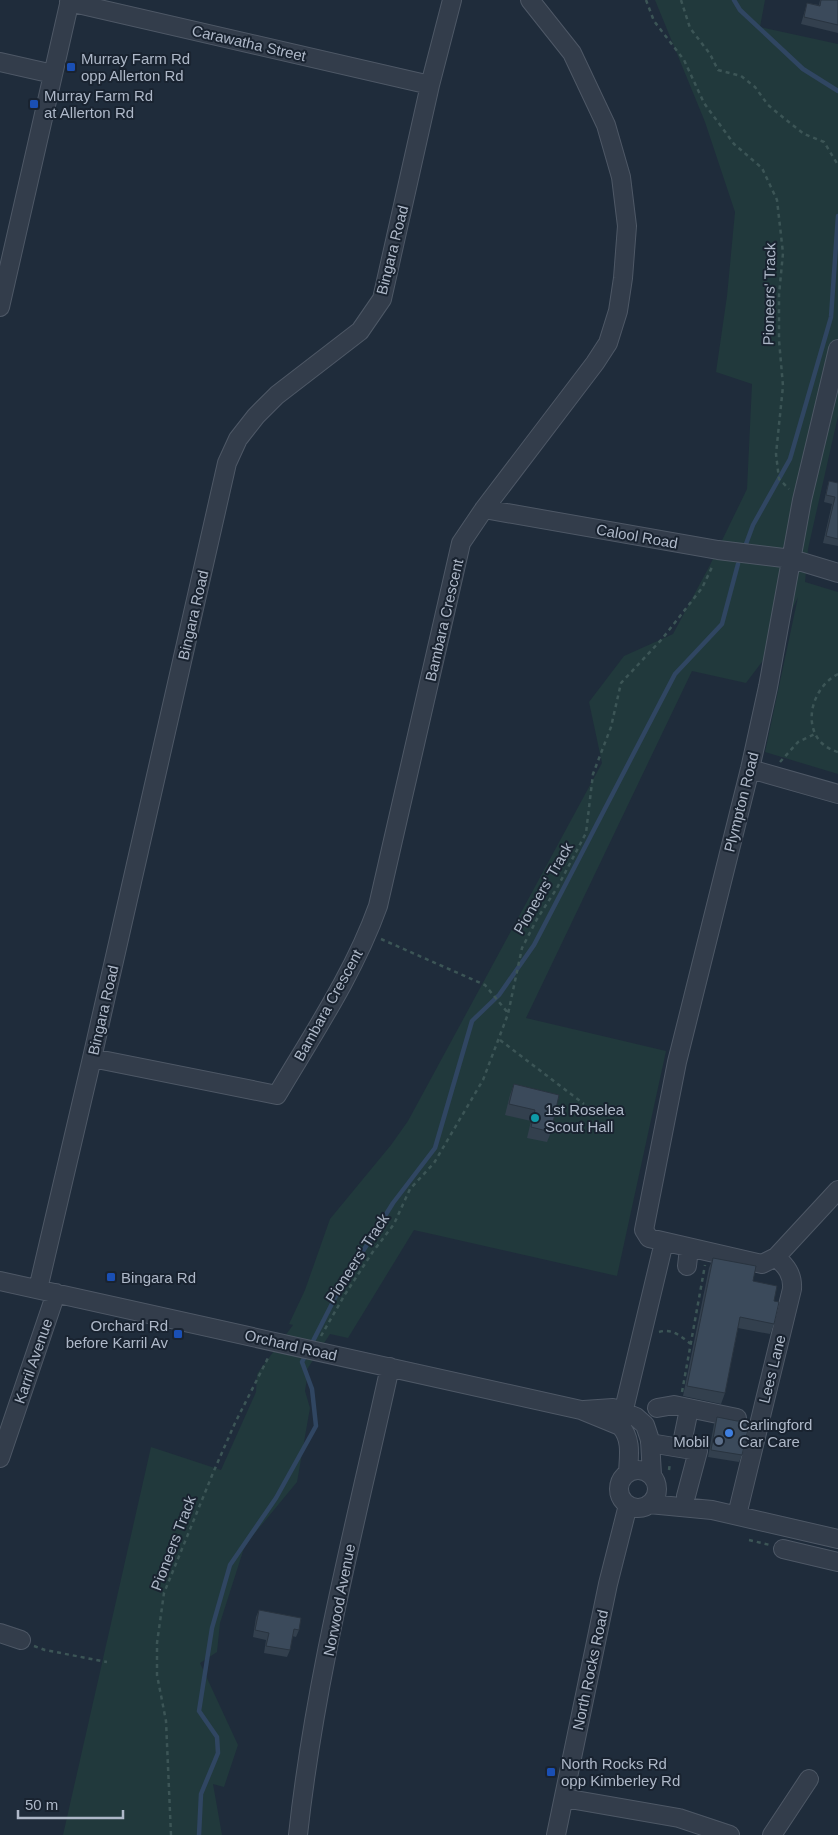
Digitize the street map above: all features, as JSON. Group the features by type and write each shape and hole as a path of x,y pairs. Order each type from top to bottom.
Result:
{"street":[{"name":"Bingara Road","path":"38,1289 227,463 238,439 256,416 277,396 360,331 382,298 430,85 452,0"},
{"name":"Bambara Crescent","path":"92,1058 277,1095 336,994 368,934 378,906 461,543 484,509 595,363 608,343 618,310 623,278 627,226 621,177 606,125 572,52 530,0"},
{"name":"Carawatha Street","path":"69,1 430,85"},
{"path":"0,307 3,280 69,1"},
{"path":"0,62 53,74"},
{"name":"Plympton Road","path":"776,1258 762,1264 688,1256 664,1242 649,1238 644,1230 677,1062 750,769 768,687 802,500 838,348"},
{"name":"Calool Road","path":"484,509 718,550 792,559 838,572"},
{"path":"750,769 838,794"},
{"path":"776,1258 838,1190"},
{"path":"628,1472 629,1447 622,1419 664,1242"},
{"name":"Lees Lane","path":"737,1515 792,1289 792,1280 787,1267 776,1258"},
{"name":"Orchard Road","path":"0,1281 294,1346 318,1346 390,1368 622,1419"},
{"name":"Karril Avenue","path":"0,1458 56,1293"},
{"name":"Norwood Avenue","path":"298,1835 305,1780 338,1594 390,1368"},
{"path":"645,1425 651,1420 658,1404 674,1405 737,1418"},
{"path":"677,1448 685,1408"},
{"path":"622,1419 636,1417 645,1425 650,1443 654,1480 656,1498 649,1504 639,1508 628,1506 620,1497 620,1480 628,1472 640,1470 654,1480 712,1510"},
{"path":"650,1443 698,1451 686,1496"},
{"path":"649,1504 712,1510 838,1539"},
{"name":"North Rocks Road","path":"556,1835 608,1584 628,1506"},
{"path":"783,1549 838,1562"},
{"path":"0,1633 21,1640"},
{"path":"772,1835 809,1779"},
{"path":"564,1798 679,1818 730,1835"}],"path":[{"name":"Pioneers' Track","path":"646,0 654,21 684,60 704,103 734,144 762,168 777,200 783,253 778,294 778,322 783,386 776,454 779,479 802,500"},
{"path":"681,0 690,28 710,54 718,70 741,76 754,87 768,105 785,119 804,134 824,142 838,164"},
{"name":"Pioneers' Track","path":"318,1346 344,1296 372,1253 394,1224 410,1190 434,1163 483,1080 500,1040 508,1014 522,948 586,833 593,774 611,727 621,683 662,639 702,588 718,550"},
{"path":"838,674 821,688 813,703 812,718 815,734 824,744 838,752"},
{"path":"769,774 798,742 815,734"},
{"path":"368,934 485,985 508,1014"},
{"path":"500,1040 584,1104"},
{"path":"685,1408 690,1344 706,1260 688,1256"},
{"path":"658,1333 665,1330 677,1333 690,1344"},
{"name":"Pioneers Track","path":"171,1835 166,1721 157,1675 157,1643 164,1593 235,1423 270,1354 294,1346"},
{"path":"669,1470 677,1448"},
{"path":"749,1540 783,1549"},
{"path":"21,1640 45,1650 107,1662"}],"green space":[{"path":"655,0 765,0 760,27 838,44 838,416 808,549 805,582 838,592 838,774 765,752 798,597 777,642 746,683 692,671 526,1018 666,1051 617,1276 414,1230 348,1338 330,1334 306,1371 308,1372 305,1391 310,1408 297,1482 245,1545 220,1623 217,1652 200,1663 238,1745 224,1787 213,1784 222,1835 63,1835 151,1447 221,1470 256,1392 257,1374 293,1325 289,1324 305,1290 330,1219 391,1145 408,1121 602,763 589,702 624,656 673,634 710,565 747,489 752,384 716,372 727,296 735,212 705,122"}],"building":[{"path":"821,0 838,0 838,25 804,17 807,3 820,6"},
{"path":"829,481 838,483 838,539 826,536 835,497 826,495"},
{"path":"514,1084 559,1095 551,1132 531,1127 535,1110 509,1104"},
{"path":"713,1258 756,1266 753,1281 777,1286 774,1301 779,1302 774,1324 740,1317 725,1393 687,1386"},
{"path":"717,1417 737,1421 750,1421 742,1455 711,1450"},
{"path":"259,1610 301,1618 299,1630 294,1629 290,1650 266,1646 269,1633 255,1630"}],"waterway":[{"path":"734,0 740,10 803,69 838,91"},
{"path":"746,544 753,525 790,459 831,317 838,216"},
{"path":"311,1345 340,1288 393,1203 435,1148 472,1021 499,995 534,945 675,674 722,624 738,564"},
{"path":"199,1835 201,1794 218,1753 217,1737 199,1711 212,1628 230,1565 276,1498 316,1426 312,1389 302,1362 306,1354"}],"place":[{"name":"Murray Farm Rd opp Allerton Rd","path":"71,67"},
{"name":"Murray Farm Rd at Allerton Rd","path":"34,104"},
{"name":"1st Roselea Scout Hall","path":"535,1118"},
{"name":"Bingara Rd","path":"111,1277"},
{"name":"Orchard Rd before Karril Av","path":"178,1334"},
{"name":"Carlingford Car Care","path":"729,1433"},
{"name":"Mobil","path":"719,1441"},
{"name":"North Rocks Rd opp Kimberley Rd","path":"551,1772"}]}
